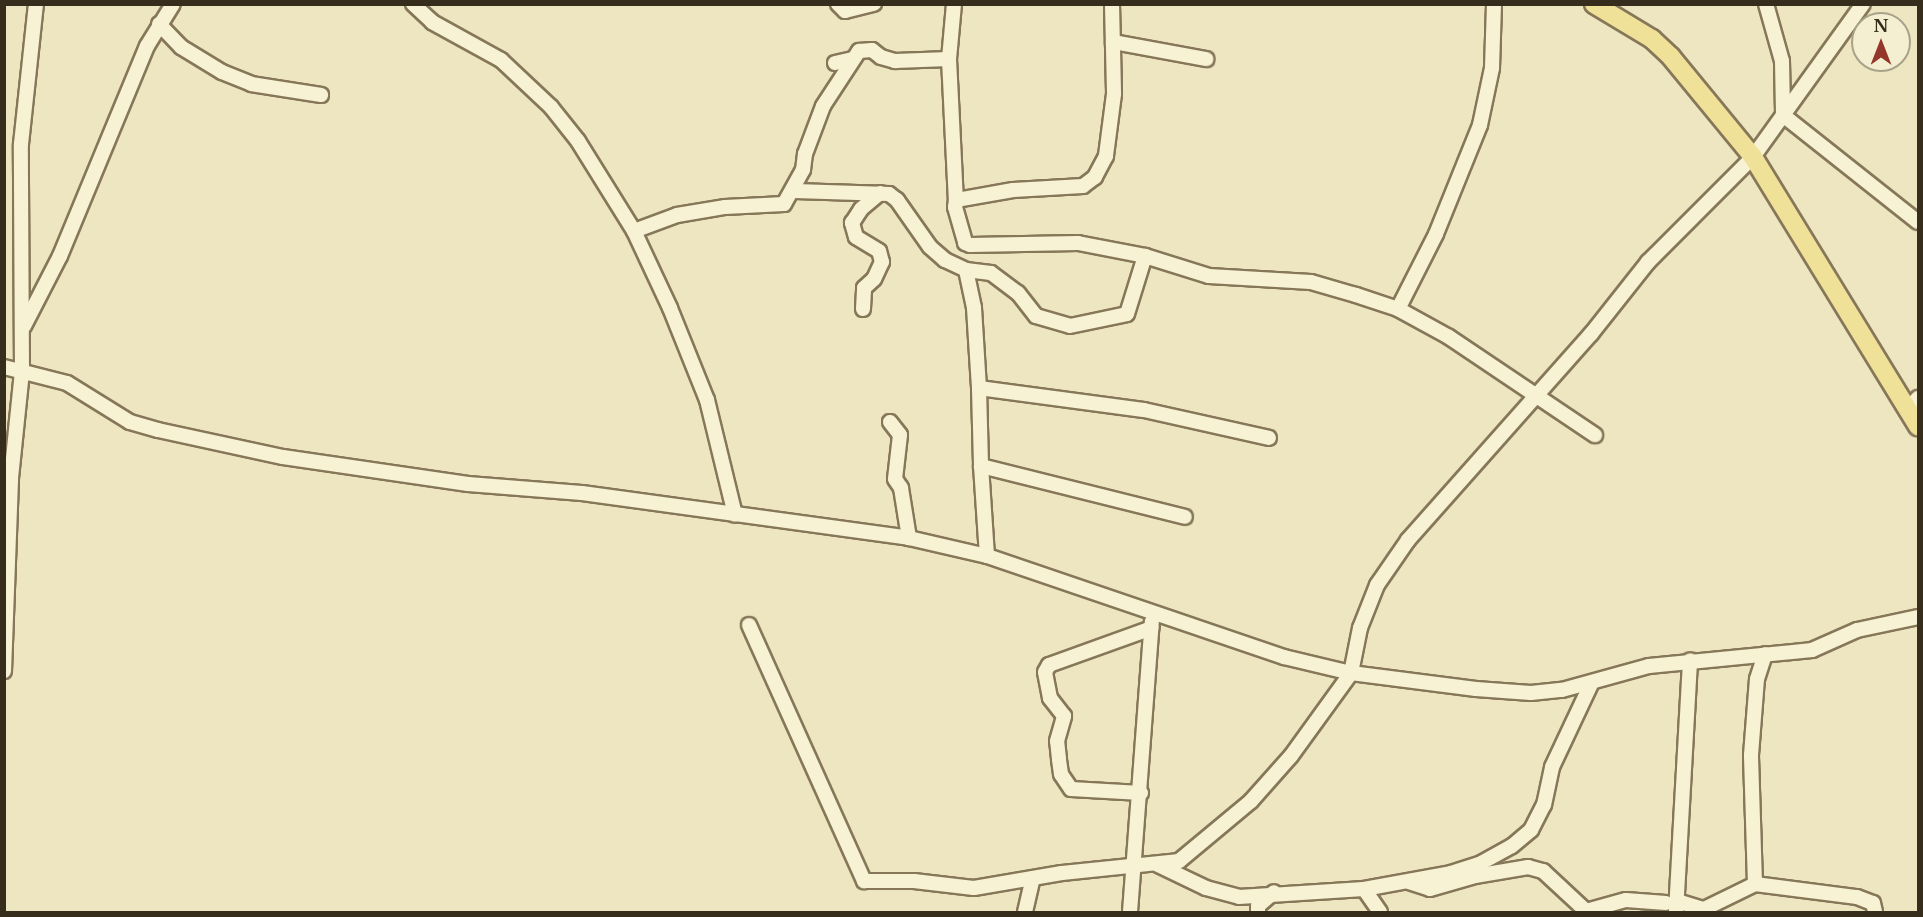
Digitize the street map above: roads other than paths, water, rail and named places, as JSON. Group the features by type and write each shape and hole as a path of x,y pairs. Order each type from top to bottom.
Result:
{"main road":[{"path":"1594,4 1652,39 1671,57 1753,158 1913,404 1918,426"}],"street":[{"path":"4,671 8,477 22,371 21,144 36,4"},
{"path":"23,329 60,256 159,24 173,4"},
{"path":"413,4 432,22 501,60 551,107 579,141 634,231 670,308 706,400 735,515"},
{"path":"838,4 845,11 874,4"},
{"path":"954,4 949,59 956,200 965,243 970,246 1078,243 1145,256 1209,276 1311,282 1398,309 1536,392 1595,435"},
{"path":"956,200 1013,190 1083,186 1095,177 1106,156 1114,94 1112,4"},
{"path":"1398,309 1436,234 1480,125 1492,68 1494,4"},
{"path":"1766,4 1782,61 1783,115"},
{"path":"749,626 864,881 914,881 974,888 1033,878 1179,861 1195,850 1263,790 1351,673 1360,628 1377,585 1408,540 1536,392 1591,334 1648,262 1753,158 1863,4"},
{"path":"159,24 181,47 222,72 251,84 321,95"},
{"path":"1113,42 1206,59"},
{"path":"634,231 686,213 745,205 784,204 795,190 823,105 853,59 865,50 896,61 949,59"},
{"path":"835,63 853,59"},
{"path":"1783,115 1918,222"},
{"path":"795,190 880,193 897,200 930,247 945,260 966,270 991,273 1018,293 1036,316 1081,326 1127,314 1145,256"},
{"path":"863,309 864,288 874,279 882,262 879,251 856,237 852,223 861,209 880,193"},
{"path":"966,270 974,308 987,556"},
{"path":"4,367 67,383 130,422 283,457 468,484 582,493 909,538 987,556 1284,657 1351,673 1531,693 1591,684 1648,666 1690,660 1812,650 1857,630 1918,616"},
{"path":"979,388 1144,410 1269,438"},
{"path":"890,422 900,435 895,478 901,488 909,538"},
{"path":"981,466 1185,517"},
{"path":"1130,912 1142,793 1153,613"},
{"path":"1142,793 1071,789 1061,774 1057,741 1064,716 1050,698 1045,672 1049,665 1152,628"},
{"path":"1755,884 1751,755 1757,679 1765,654"},
{"path":"1673,906 1690,660"},
{"path":"1158,865 1206,888 1239,897 1274,892 1364,889 1480,863 1512,846 1531,830 1544,805 1552,767 1591,684"},
{"path":"1407,881 1430,889 1475,876 1528,867 1543,871 1587,911 1626,900 1704,909 1755,884 1857,897 1873,903 1875,912"},
{"path":"1025,912 1033,878"},
{"path":"1364,889 1380,912"},
{"path":"1258,912 1258,906 1274,892"}]}
